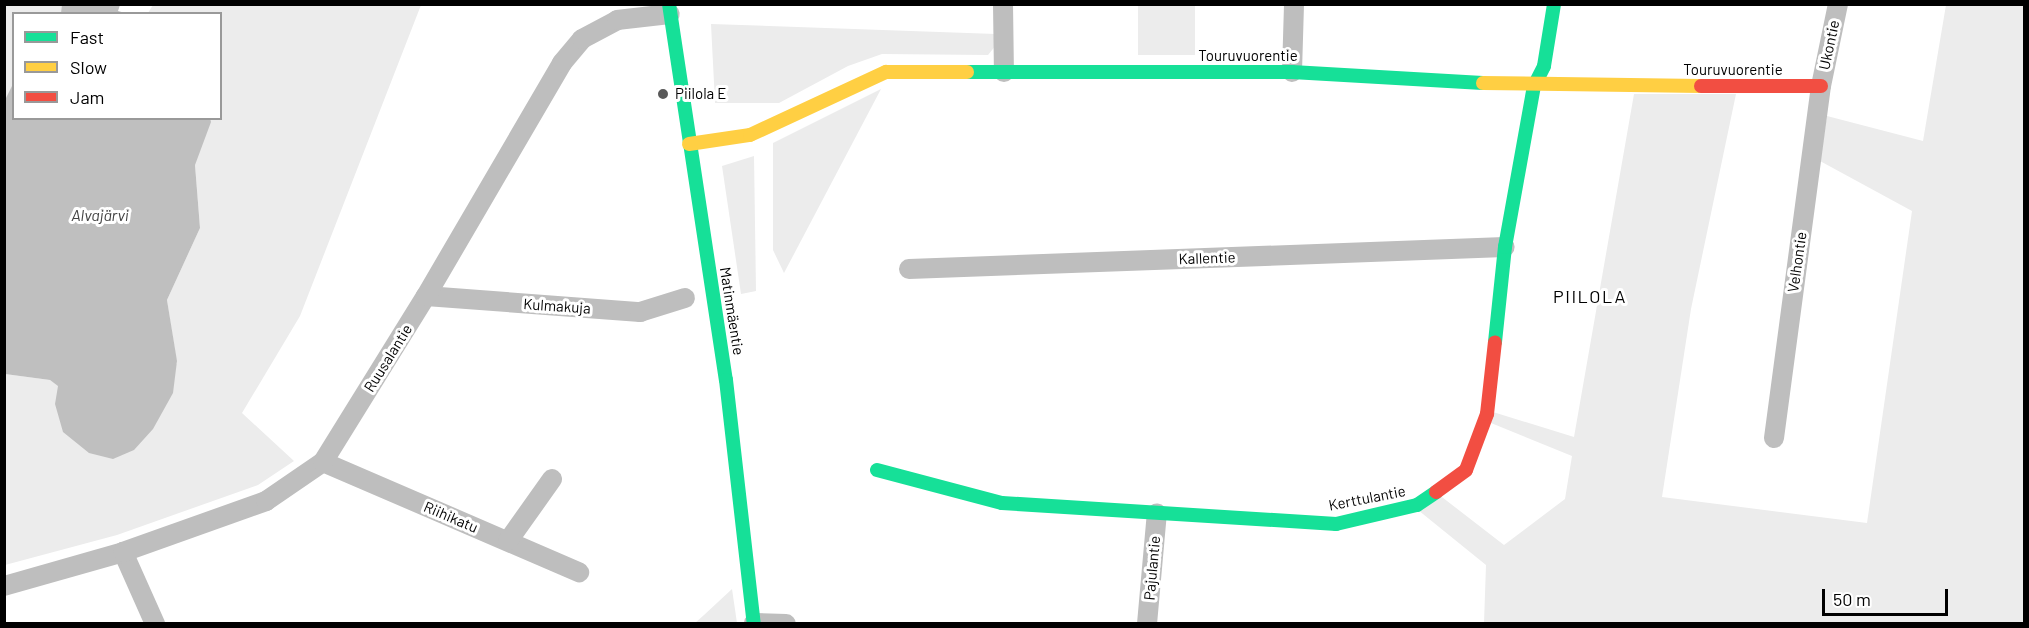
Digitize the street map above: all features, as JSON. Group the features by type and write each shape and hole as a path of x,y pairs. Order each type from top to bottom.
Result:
{"street":[{"path":"1003,4 1004,72"},
{"path":"1292,72 1294,4"},
{"name":"Kerttulantie","path":"877,470 1002,503 1336,524 1417,505 1466,471 1487,414 1505,247 1534,86 1544,66 1554,4"},
{"name":"Ukontie","path":"1821,86 1838,4"},
{"name":"Matinmäentie","path":"670,9 726,381 754,623"},
{"name":"Ruusalantie","path":"4,586 123,552 266,501 323,462 426,296 562,63 582,39 617,20 670,9"},
{"name":"Touruvuorentie","path":"689,144 750,135 886,72 1292,72 1534,86 1821,86"},
{"name":"Velhontie","path":"1774,438 1821,86"},
{"name":"Kallentie","path":"909,269 1505,247"},
{"name":"Kulmakuja","path":"426,296 640,312 685,298"},
{"name":"Riihikatu","path":"323,462 579,572"},
{"path":"508,541 552,479"},
{"name":"Pajulantie","path":"1147,624 1157,513"},
{"path":"123,552 155,624"},
{"path":"754,623 786,624"}],"shaded area":[{"path":"5,5 85,5 84,12 12,12 13,120 5,134"},
{"path":"153,5 421,5 300,316 242,413 294,461 258,485 117,535 5,565 5,374 50,380 59,386 177,364 167,300 200,228 195,165 166,120 222,120 222,12 149,12"},
{"path":"1138,5 1195,5 1195,55 1138,55"},
{"path":"1946,5 2024,5 2024,623 1484,623 1486,565 1418,510 1438,494 1504,545 1565,499 1572,456 1491,423 1493,412 1574,437 1634,94 1736,94 1691,309 1662,497 1867,523 1912,211 1820,161 1827,116 1923,141"},
{"path":"711,24 996,34 997,44 988,55 882,54 848,66 779,103 715,103"},
{"path":"881,89 784,273 773,250 773,143"},
{"path":"754,156 756,291 741,294 722,166"},
{"path":"732,589 737,623 695,623 704,615"}],"water":[{"path":"62,5 120,5 118,11 122,12 61,12"},
{"name":"Alvajärvi","path":"12,86 12,120 210,120 195,165 200,228 167,300 177,361 173,393 153,429 134,450 113,459 89,453 63,432 55,404 58,386 50,380 5,374 4,102"}],"traffic: fast":[{"path":"669,4 726,380 754,624"},
{"path":"1495,342 1505,247 1534,86 1544,66 1554,4"},
{"path":"967,72 1292,72 1483,83"},
{"path":"877,470 1002,503 1336,524 1417,505 1436,492"}],"traffic: slow":[{"path":"689,144 750,135 886,72 967,72"},
{"path":"1483,83 1701,86"}],"traffic: jam":[{"path":"1701,86 1821,86"},
{"path":"1436,492 1466,470 1487,414 1495,342"}],"place":[{"name":"Piilola E","path":"663,94"}],"district":[{"name":"PIILOLA","path":"1590,296"}]}
